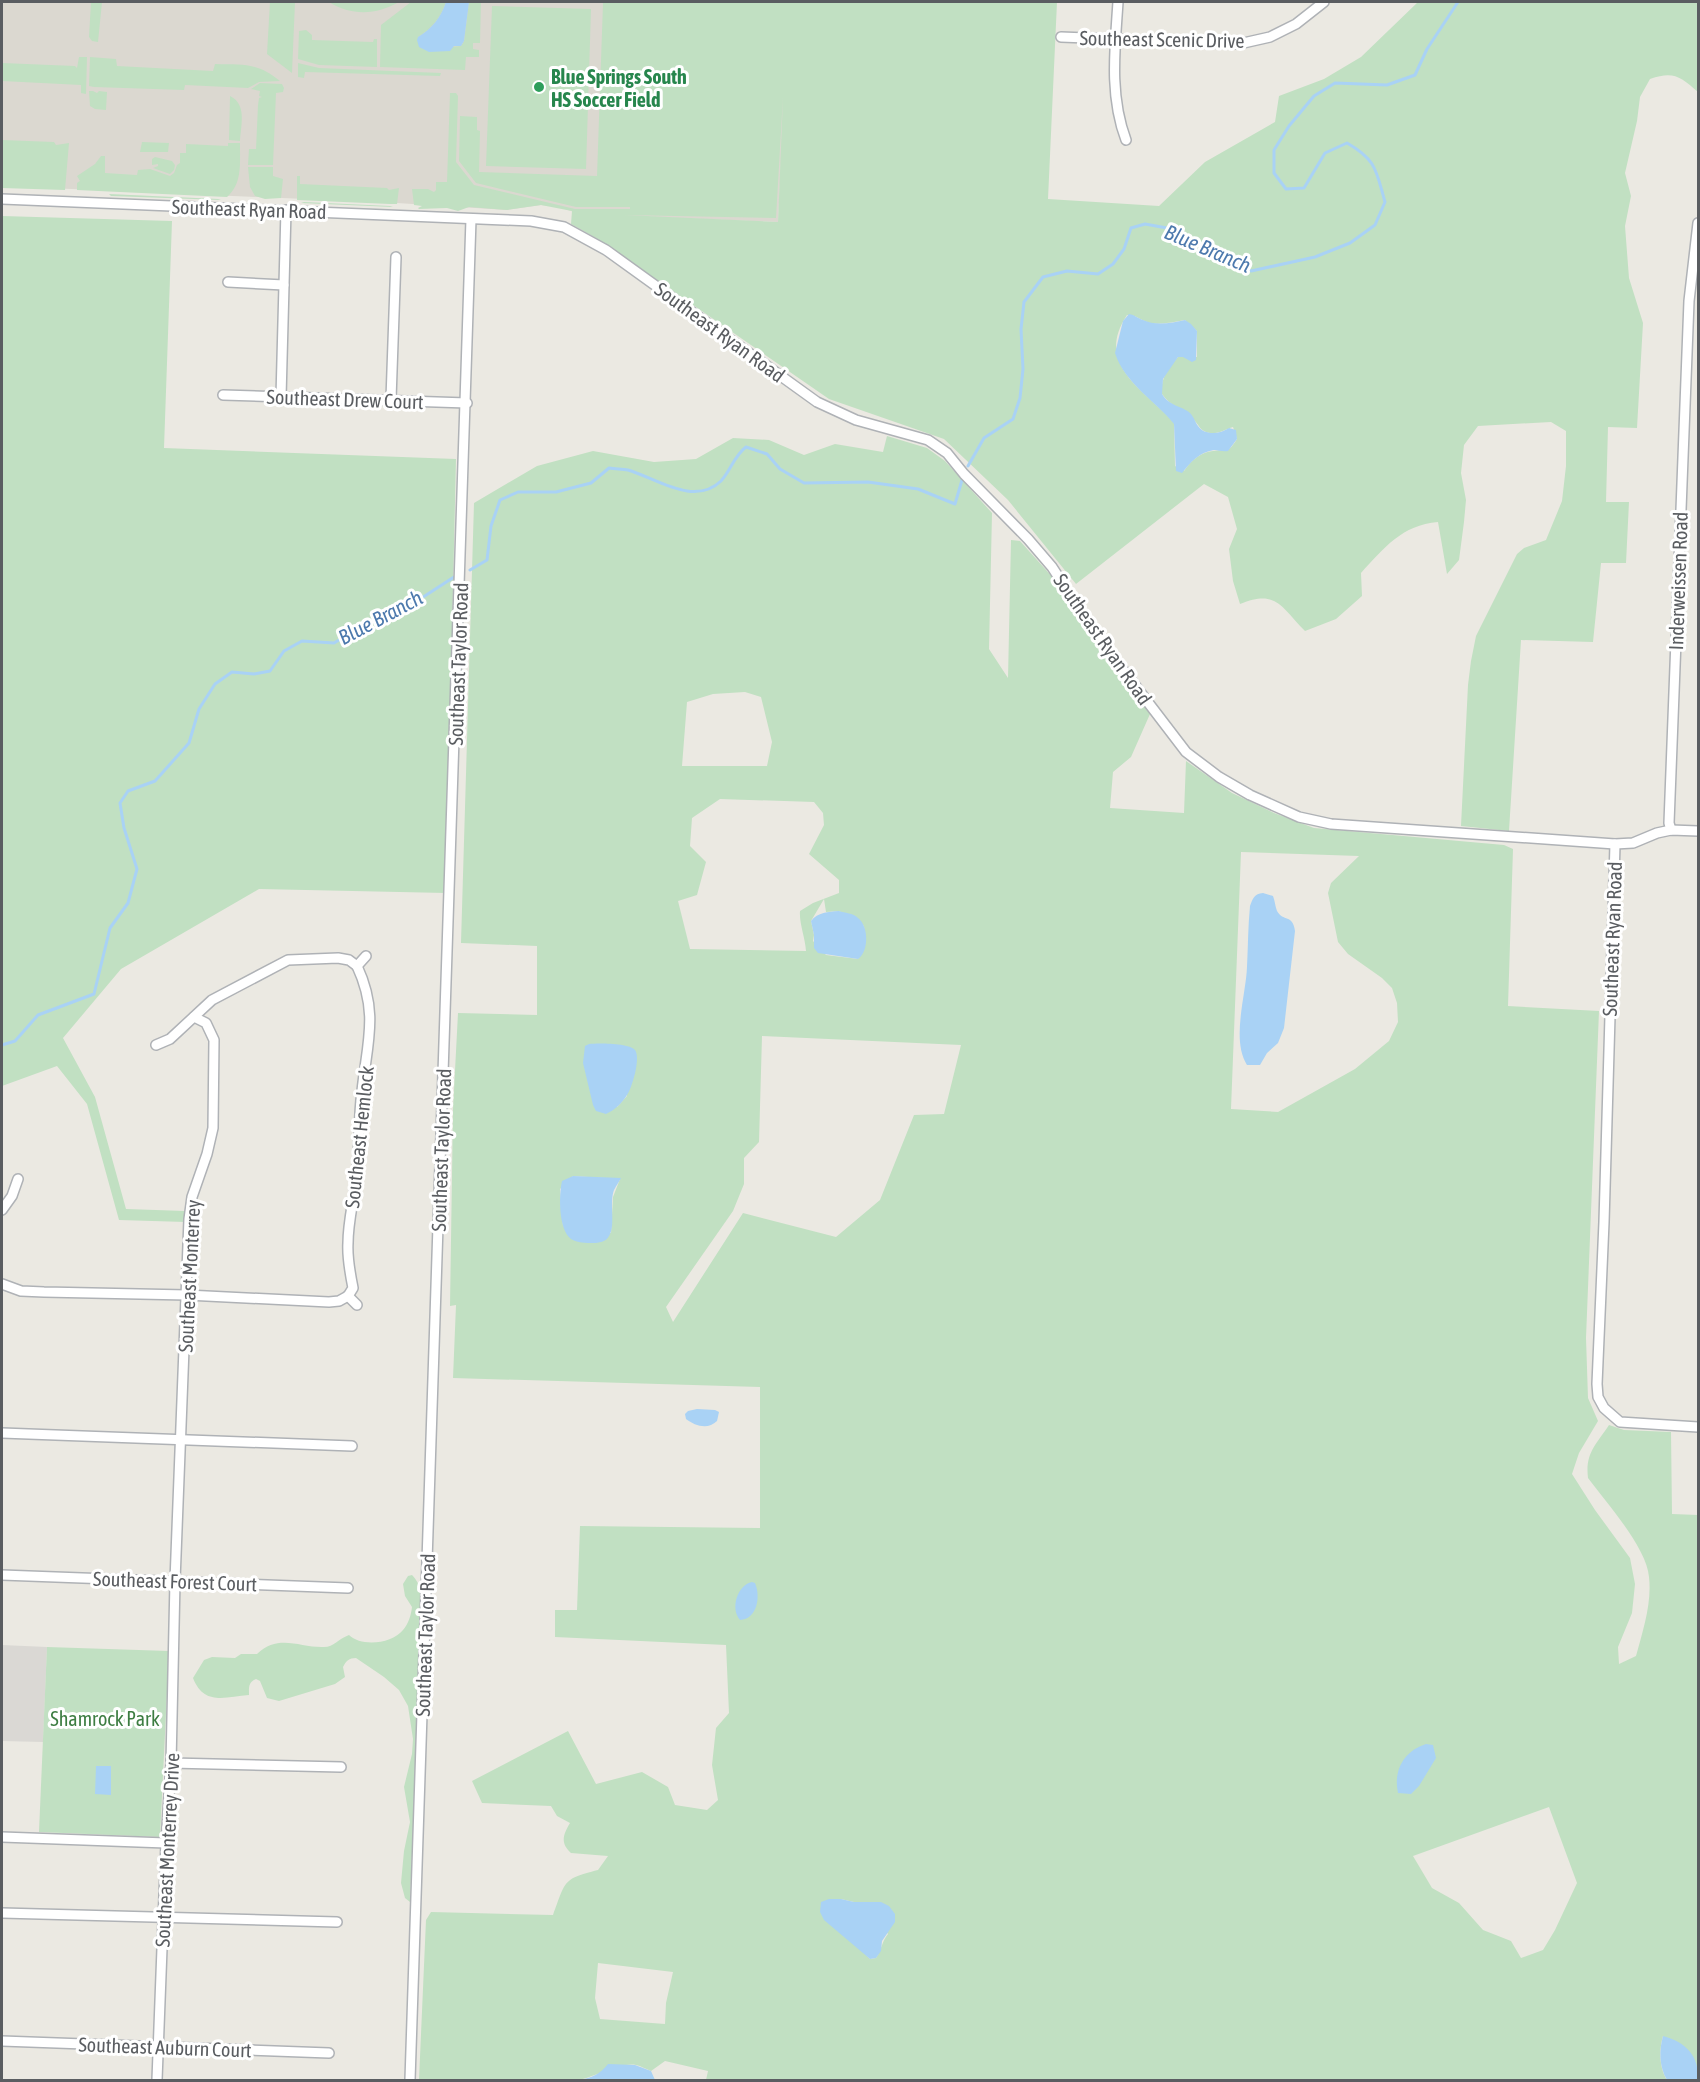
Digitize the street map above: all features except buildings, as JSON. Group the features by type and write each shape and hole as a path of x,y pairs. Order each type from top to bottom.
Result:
{"street":[{"path":"1118,2 1115,39 1115,99 1119,123 1126,140"},
{"name":"Southeast Scenic Drive","path":"1061,37 1239,44 1270,38 1296,24 1324,2"},
{"name":"Southeast Ryan Road","path":"2,199 471,219 564,227 606,250 817,402 856,420 928,440 947,453 1052,567 1095,633 1186,752 1219,777 1250,795 1299,817 1330,824 1615,844 1598,1397 1609,1415 1623,1424 1698,1426"},
{"path":"281,397 286,210"},
{"name":"Southeast Taylor Road","path":"410,2080 467,403 471,219"},
{"name":"Inderweissen Road","path":"1671,830 1669,823 1689,301 1698,223"},
{"path":"392,399 396,257"},
{"path":"228,282 284,285"},
{"name":"Southeast Drew Court","path":"223,395 467,403"},
{"path":"1615,844 1633,843 1671,830 1698,831"},
{"path":"156,1046 170,1039 212,1000 288,960 338,958 348,960 357,966 366,956"},
{"name":"Southeast Hemlock","path":"348,1296 353,1288 348,1260 348,1240 357,1177 358,1136 371,1016 366,984 357,966"},
{"name":"Southeast Monterrey","path":"180,1440 189,1219 192,1197 207,1155 213,1128 214,1040 206,1023 194,1017"},
{"path":"2,1209 12,1196 18,1179"},
{"path":"2,1284 21,1291 187,1295 329,1302 339,1301 348,1296 357,1305"},
{"path":"2,1433 352,1446"},
{"name":"Southeast Monterrey Drive","path":"157,2080 171,1763 180,1440"},
{"name":"Southeast Forest Court","path":"2,1575 348,1588"},
{"path":"171,1763 341,1767"},
{"path":"2,1837 166,1843"},
{"path":"2,1913 337,1922"},
{"name":"Southeast Auburn Court","path":"2,2041 329,2053"}],"shaded area":[{"path":"2,2 789,2 778,222 580,214 559,207 541,205 507,210 2,186"},
{"path":"2,1645 47,1647 43,1742 2,1741"}],"green space":[{"path":"91,2 102,2 98,42 92,41 89,37"},
{"path":"270,2 295,2 292,73 267,54"},
{"path":"329,2 399,2 382,9 355,12"},
{"path":"411,2 446,2 435,22 418,37 424,49 461,46 464,41 469,2 481,2 480,43 473,43 473,49 479,50 479,57 466,57 465,70 380,67 381,25"},
{"path":"565,2 1057,2 1048,199 1159,206 1205,162 1275,122 1279,96 1324,79 1361,57 1418,2 1698,2 1698,92 1686,82 1671,75 1650,79 1640,97 1625,173 1631,196 1625,226 1629,278 1643,323 1637,428 1608,427 1606,502 1629,502 1626,563 1601,563 1593,642 1521,640 1509,831 1461,826 1471,661 1476,636 1517,554 1524,548 1546,540 1562,501 1566,466 1566,431 1551,422 1478,426 1464,445 1461,473 1466,500 1459,560 1447,574 1438,522 1414,528 1395,539 1361,573 1362,596 1336,619 1305,631 1284,608 1270,600 1252,600 1240,604 1233,581 1229,549 1237,529 1228,497 1204,484 1076,584 1008,500 944,439 829,399 596,238 571,224 572,211 541,205 507,210 469,207 458,211 447,208 419,209 422,206 414,205 412,189 428,189 434,192 436,182 447,182 450,93 456,93 458,96 456,162 474,185 575,209 630,209 630,207 576,207 476,183 459,161 460,116 477,117 477,130 480,131 479,172 597,176 603,3","holes":["783,97 778,222 624,215 776,218","1127,315 1154,324 1185,320 1197,331 1197,357 1178,357 1162,383 1162,394 1169,402 1192,418 1204,431 1216,433 1233,427 1237,439 1231,448 1204,453 1184,471 1175,466 1174,423 1138,388 1120,363 1116,349 1118,333"]},
{"name":"Blue Springs South HS Soccer Field","path":"492,6 591,9 586,169 486,166"},
{"path":"306,30 312,35 312,40 373,42 377,39 377,67 319,65 298,59 299,31"},
{"path":"79,57 87,57 86,94 81,93 81,85 2,81 2,63 75,66 77,68"},
{"path":"90,57 116,59 117,66 213,71 215,64 242,65 264,70 280,81 259,82 248,88 185,85 184,90 94,87 89,86"},
{"path":"298,63 319,68 441,73 440,76 305,72 304,78 298,77"},
{"path":"260,83 282,84 284,88 283,92 276,93 273,165 248,165 249,149 256,149 258,105 259,98 262,97 259,96 260,91 251,89"},
{"path":"89,91 107,92 106,110 90,106"},
{"path":"230,96 239,104 241,110 240,141 229,140"},
{"path":"2,140 54,142 56,145 69,143 65,190 2,188"},
{"path":"142,142 169,143 168,152 140,152"},
{"path":"228,143 240,143 240,161 238,180 227,197 77,190 77,183 80,181 77,176 95,164 101,156 105,156 105,173 137,175 138,170 150,169 170,176 180,163 180,153 186,153 186,144 228,146"},
{"path":"155,157 172,161 175,165 174,170 170,174 153,168 158,166 158,164 152,165 152,159"},
{"path":"248,167 273,167 273,176 283,179 281,198 265,199 255,196 250,187"},
{"path":"297,176 300,176 300,184 387,188 389,190 399,188 397,204 297,200"},
{"path":"109,194 218,199 221,200 111,196"},
{"path":"301,203 390,206 393,207"},
{"path":"2,216 172,221 164,448 456,459 446,893 259,889 121,969 63,1038 95,1097 126,1209 185,1211 186,1222 119,1220 87,1104 57,1066 2,1086"},
{"path":"887,436 927,448 945,461 992,513 989,649 1008,678 1011,540 1020,541 1055,580 1150,714 1131,757 1113,772 1110,808 1184,813 1186,761 1232,793 1274,813 1314,828 1504,845 1513,849 1508,1006 1599,1011 1586,1338 1588,1398 1598,1421 1579,1453 1572,1474 1630,1558 1635,1584 1632,1613 1618,1647 1619,1664 1636,1656 1646,1616 1650,1587 1647,1565 1634,1539 1588,1478 1590,1456 1609,1425 1624,1430 1671,1432 1672,1514 1698,1515 1698,2079 1663,2036 1660,2058 1667,2080 706,2080 708,2071 665,2061 651,2071 638,2065 630,2065 579,2080 419,2080 426,1920 431,1912 553,1915 566,1884 577,1876 598,1870 608,1856 571,1853 564,1842 570,1823 557,1816 551,1806 482,1803 472,1781 568,1731 596,1784 642,1772 668,1787 675,1805 707,1810 718,1800 712,1765 716,1728 729,1713 726,1645 555,1637 555,1610 577,1610 580,1526 760,1528 760,1387 453,1378 456,1305 450,1306 453,1109 458,1013 537,1015 537,946 461,943 474,503 537,466 593,451 654,462 696,459 733,438 769,440 804,455 835,444 883,452","holes":["745,692 761,697 772,742 767,766 682,766 687,702 713,694","720,799 814,802 823,813 824,825 809,854 839,880 839,893 813,903 800,911 806,951 690,949 678,901 697,895 706,862 690,846 692,818","1241,852 1359,856 1331,883 1328,893 1338,942 1348,954 1392,988 1397,1003 1398,1022 1389,1041 1355,1069 1278,1112 1231,1109","824,899 826,912 839,911 864,926 865,942 858,959 826,955 813,941 811,921","762,1036 961,1045 944,1114 914,1115 880,1200 836,1237 743,1213 673,1322 666,1307 733,1211 744,1184 744,1158 759,1142","589,1044 612,1044 627,1096 617,1107","573,1176 620,1179 613,1197 611,1233 563,1226 560,1189","1549,1807 1577,1883 1543,1950 1521,1958 1511,1941 1483,1930 1459,1903 1432,1888 1413,1856","841,1899 866,1902 888,1934 876,1958 870,1959 866,1955","598,1963 673,1972 666,2003 665,2024 600,2019 595,1998"]},
{"path":"412,1575 420,1587 422,1601 410,1902 405,1898 401,1883 410,1822 404,1787 413,1739 408,1706 399,1690 356,1658 345,1663 343,1667 345,1677 335,1684 279,1701 267,1698 260,1681 256,1679 250,1684 249,1695 216,1698 203,1693 193,1678 204,1660 212,1657 235,1658 241,1654 257,1654 273,1644 290,1643 327,1647 349,1635 354,1639 368,1642 392,1638 403,1630 410,1617 412,1607 405,1596 403,1584 408,1576"},
{"name":"Shamrock Park","path":"47,1647 169,1651 160,1837 39,1832"}],"water":[{"path":"446,2 469,2 464,41 461,46 454,46 450,51 429,52 419,47 418,37 435,22"},
{"path":"1129,314 1153,323 1185,320 1197,331 1196,360 1192,362 1178,357 1163,379 1162,394 1172,404 1187,410 1198,426 1209,433 1221,432 1229,428 1236,430 1237,439 1228,451 1209,451 1195,458 1182,473 1176,471 1174,424 1133,383 1115,353 1123,321"},
{"path":"1263,893 1273,896 1277,911 1292,922 1295,931 1284,1028 1278,1043 1267,1053 1260,1065 1247,1065 1242,1055 1240,1030 1247,967 1250,906 1254,897"},
{"path":"839,911 856,916 864,927 866,945 862,956 858,959 818,953 814,948 811,921 820,914"},
{"path":"589,1044 627,1046 635,1050 637,1054 635,1073 629,1091 618,1106 606,1114 596,1111 593,1105 583,1063 585,1046"},
{"path":"573,1176 621,1178 613,1195 611,1232 604,1241 579,1242 571,1239 564,1228 560,1211 562,1181"},
{"path":"697,1409 719,1412 717,1421 702,1426 693,1424 686,1419 685,1414"},
{"path":"752,1582 755,1583 758,1595 756,1606 750,1616 740,1620 735,1604 742,1588"},
{"path":"1426,1744 1433,1745 1436,1758 1419,1786 1411,1794 1398,1793 1397,1777 1402,1762 1412,1751"},
{"path":"96,1766 111,1766 111,1795 95,1794"},
{"path":"829,1899 881,1902 889,1906 895,1914 895,1922 882,1941 881,1951 876,1958 870,1959 824,1920 820,1912 821,1902"},
{"path":"1663,2036 1678,2042 1690,2051 1698,2071 1698,2080 1667,2080 1660,2058"},
{"path":"608,2064 635,2065 651,2071 655,2080 579,2080 595,2075"}],"waterway":[{"name":"Blue Branch","path":"968,466 984,438 1013,419 1020,398 1023,369 1021,329 1024,302 1043,277 1067,271 1098,274 1113,264 1124,249 1131,228 1145,224 1167,228 1251,271 1315,257 1350,243 1375,225 1385,202 1374,167 1357,149 1347,143 1325,153 1304,188 1286,189 1274,173 1274,150 1289,126 1314,96 1335,83 1387,85 1415,75 1427,49 1458,2"},
{"name":"Blue Branch","path":"470,570 487,560 491,526 500,500 518,492 556,492 591,483 609,468 628,470 675,488 699,491 710,488 721,481 746,447 767,454 780,469 804,483 868,482 918,489 955,504 962,480"},
{"name":"Blue Branch","path":"2,1045 15,1041 38,1015 94,994 110,928 128,903 137,869 124,828 120,803 128,791 155,781 189,743 199,709 215,684 232,672 254,674 270,671 284,651 302,641 334,643 366,624 417,601 454,577"}],"place":[{"name":"Blue Springs South HS Soccer Field","path":"539,87"}]}
